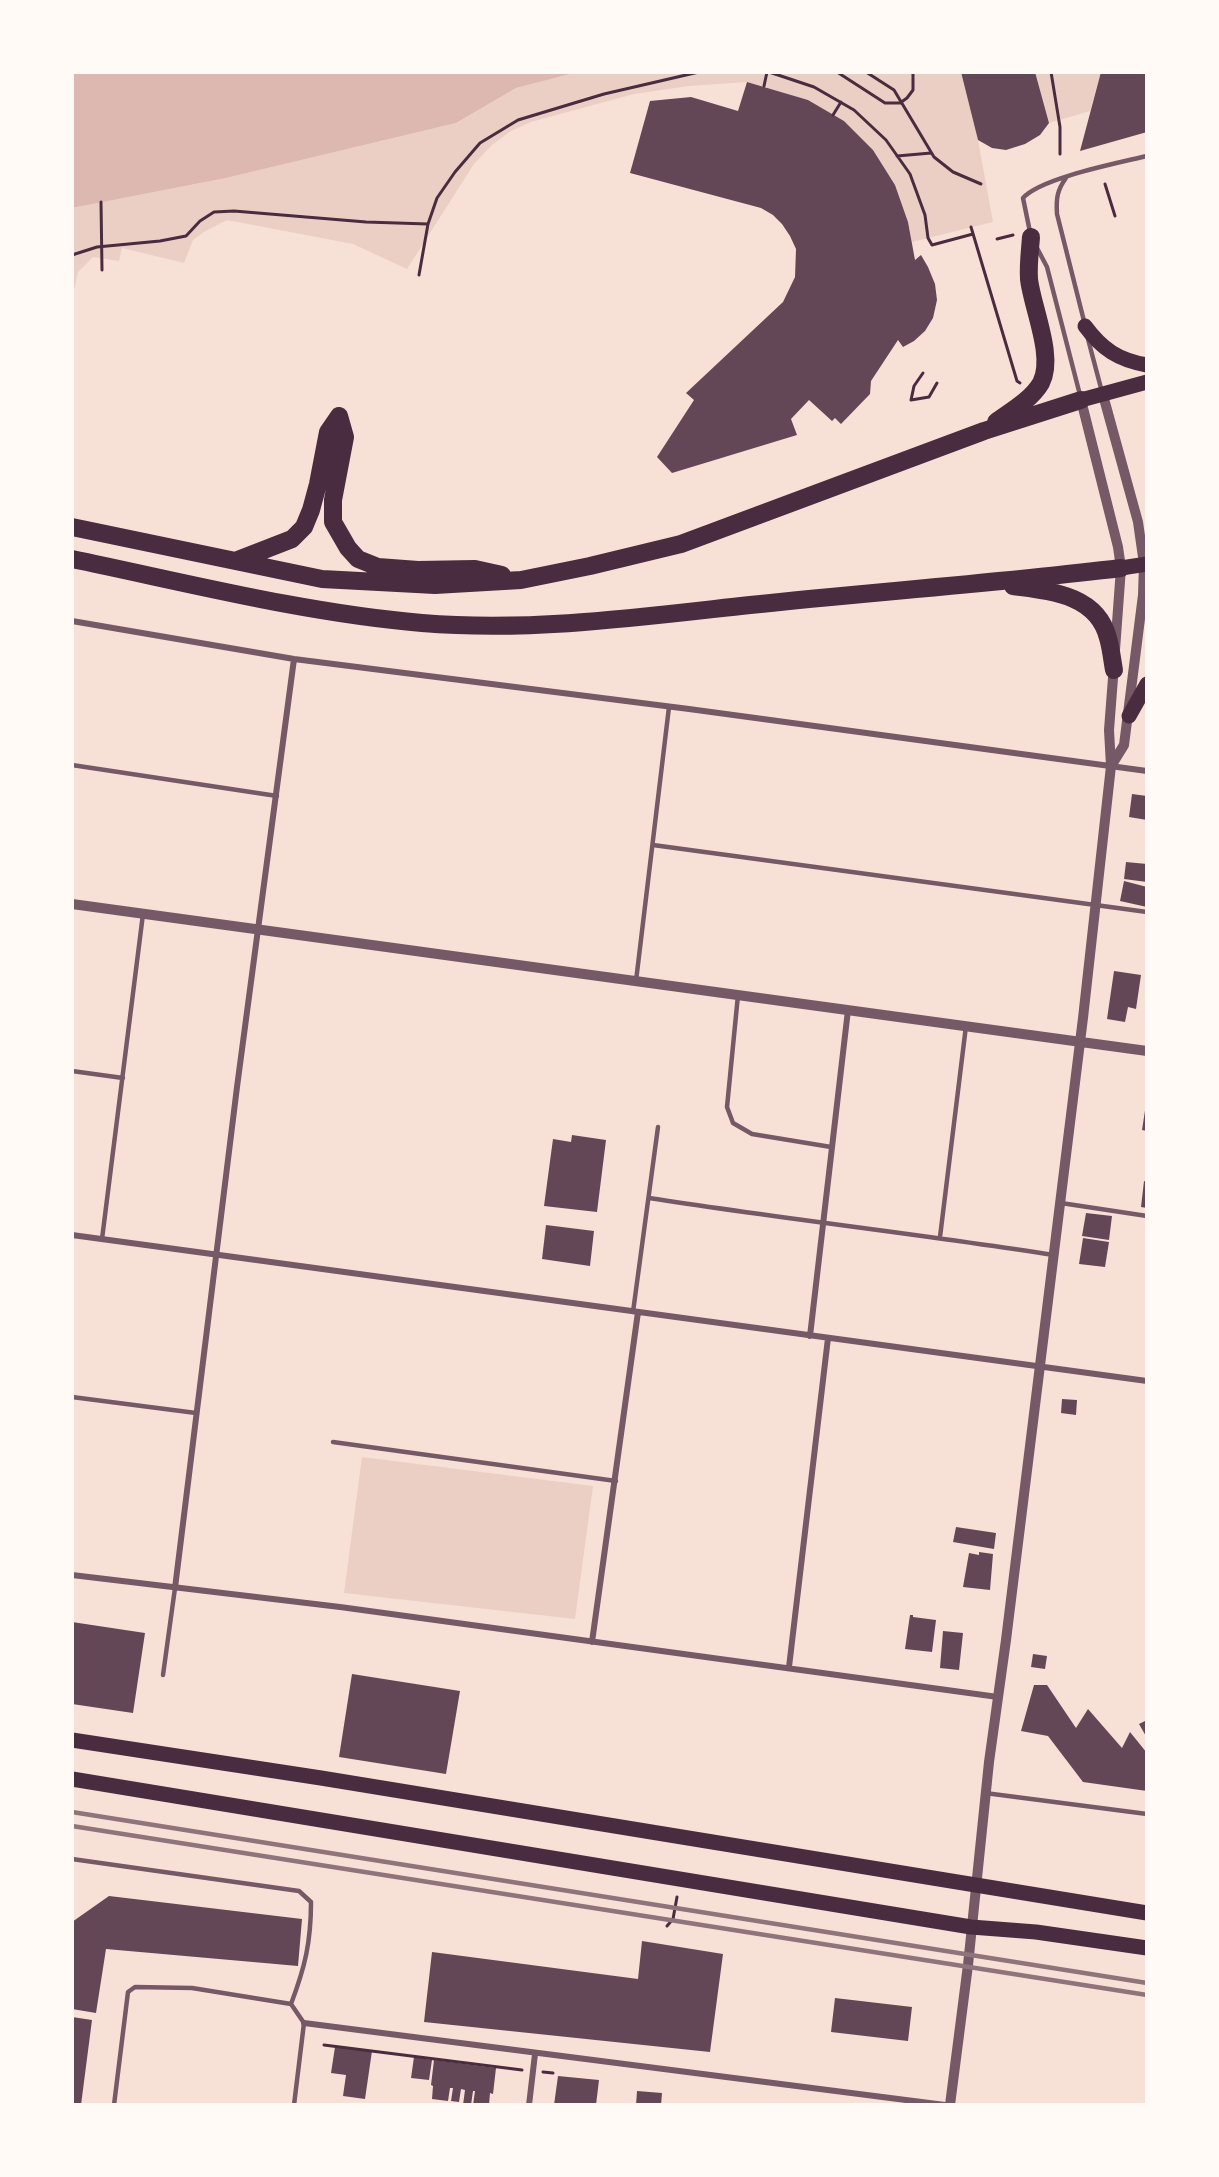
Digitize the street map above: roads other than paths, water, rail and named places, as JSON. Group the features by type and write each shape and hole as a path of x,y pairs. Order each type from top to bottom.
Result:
{"highway":[{"path":"984,431 1034,393 1044,374 1042,343 1029,278 1031,237"},
{"path":"1085,326 1098,344 1109,351 1134,363 1147,365"},
{"path":"72,527 322,579 435,585 521,580 590,567 681,544 984,431 1147,382"},
{"path":"237,561 292,539 304,527 318,484 328,432 339,416 345,436 333,500 333,522 348,548 358,559 378,567 418,570 475,569 521,580"},
{"path":"72,559 311,609 424,623 498,626 546,626 648,618 749,605 1146,564"},
{"path":"987,582 1041,590 1079,600 1093,610 1102,623 1108,636 1114,670"},
{"path":"1129,716 1147,684"},
{"path":"72,1740 321,1778 1147,1913"},
{"path":"72,1779 971,1927 1036,1932 1147,1948"}],"street":[{"path":"1103,395 1138,522 1146,564 1124,745 1111,766"},
{"path":"950,2105 985,1793 1054,1255 1111,766 1109,730 1120,568 1112,518 1081,400"},
{"path":"72,621 294,659 1147,771"},
{"path":"175,1588 294,659"},
{"path":"72,903 1147,1051"},
{"path":"810,1336 848,1010"},
{"path":"72,1235 1147,1381"},
{"path":"592,1642 616,1481 636,1312"},
{"path":"789,1667 828,1338"},
{"path":"72,1575 340,1607 998,1697"},
{"path":"304,2023 945,2105"},
{"path":"529,2105 536,2054"}],"lane":[{"path":"1081,400 1047,267 1031,237 1023,198 1040,185 1147,156"},
{"path":"1066,177 1059,187 1056,200 1057,214 1103,395"},
{"path":"636,981 669,707"},
{"path":"72,765 277,796"},
{"path":"653,845 1147,912"},
{"path":"102,1239 143,914"},
{"path":"738,995 728,1107 733,1123 752,1134 831,1147"},
{"path":"939,1237 966,1026"},
{"path":"72,1071 123,1078"},
{"path":"636,1312 658,1127"},
{"path":"649,1198 1054,1255"},
{"path":"1060,1203 1147,1216"},
{"path":"72,1397 196,1413"},
{"path":"333,1442 616,1481"},
{"path":"163,1675 175,1588"},
{"path":"985,1793 1147,1814"},
{"path":"72,1858 299,1891 311,1902 311,1932 304,1971 291,2004"},
{"path":"114,2105 128,1992 135,1987 192,1988 291,2004 304,2023 294,2105"}],"railway":[{"path":"72,1812 1147,1983"},
{"path":"72,1826 1147,1995"}]}
